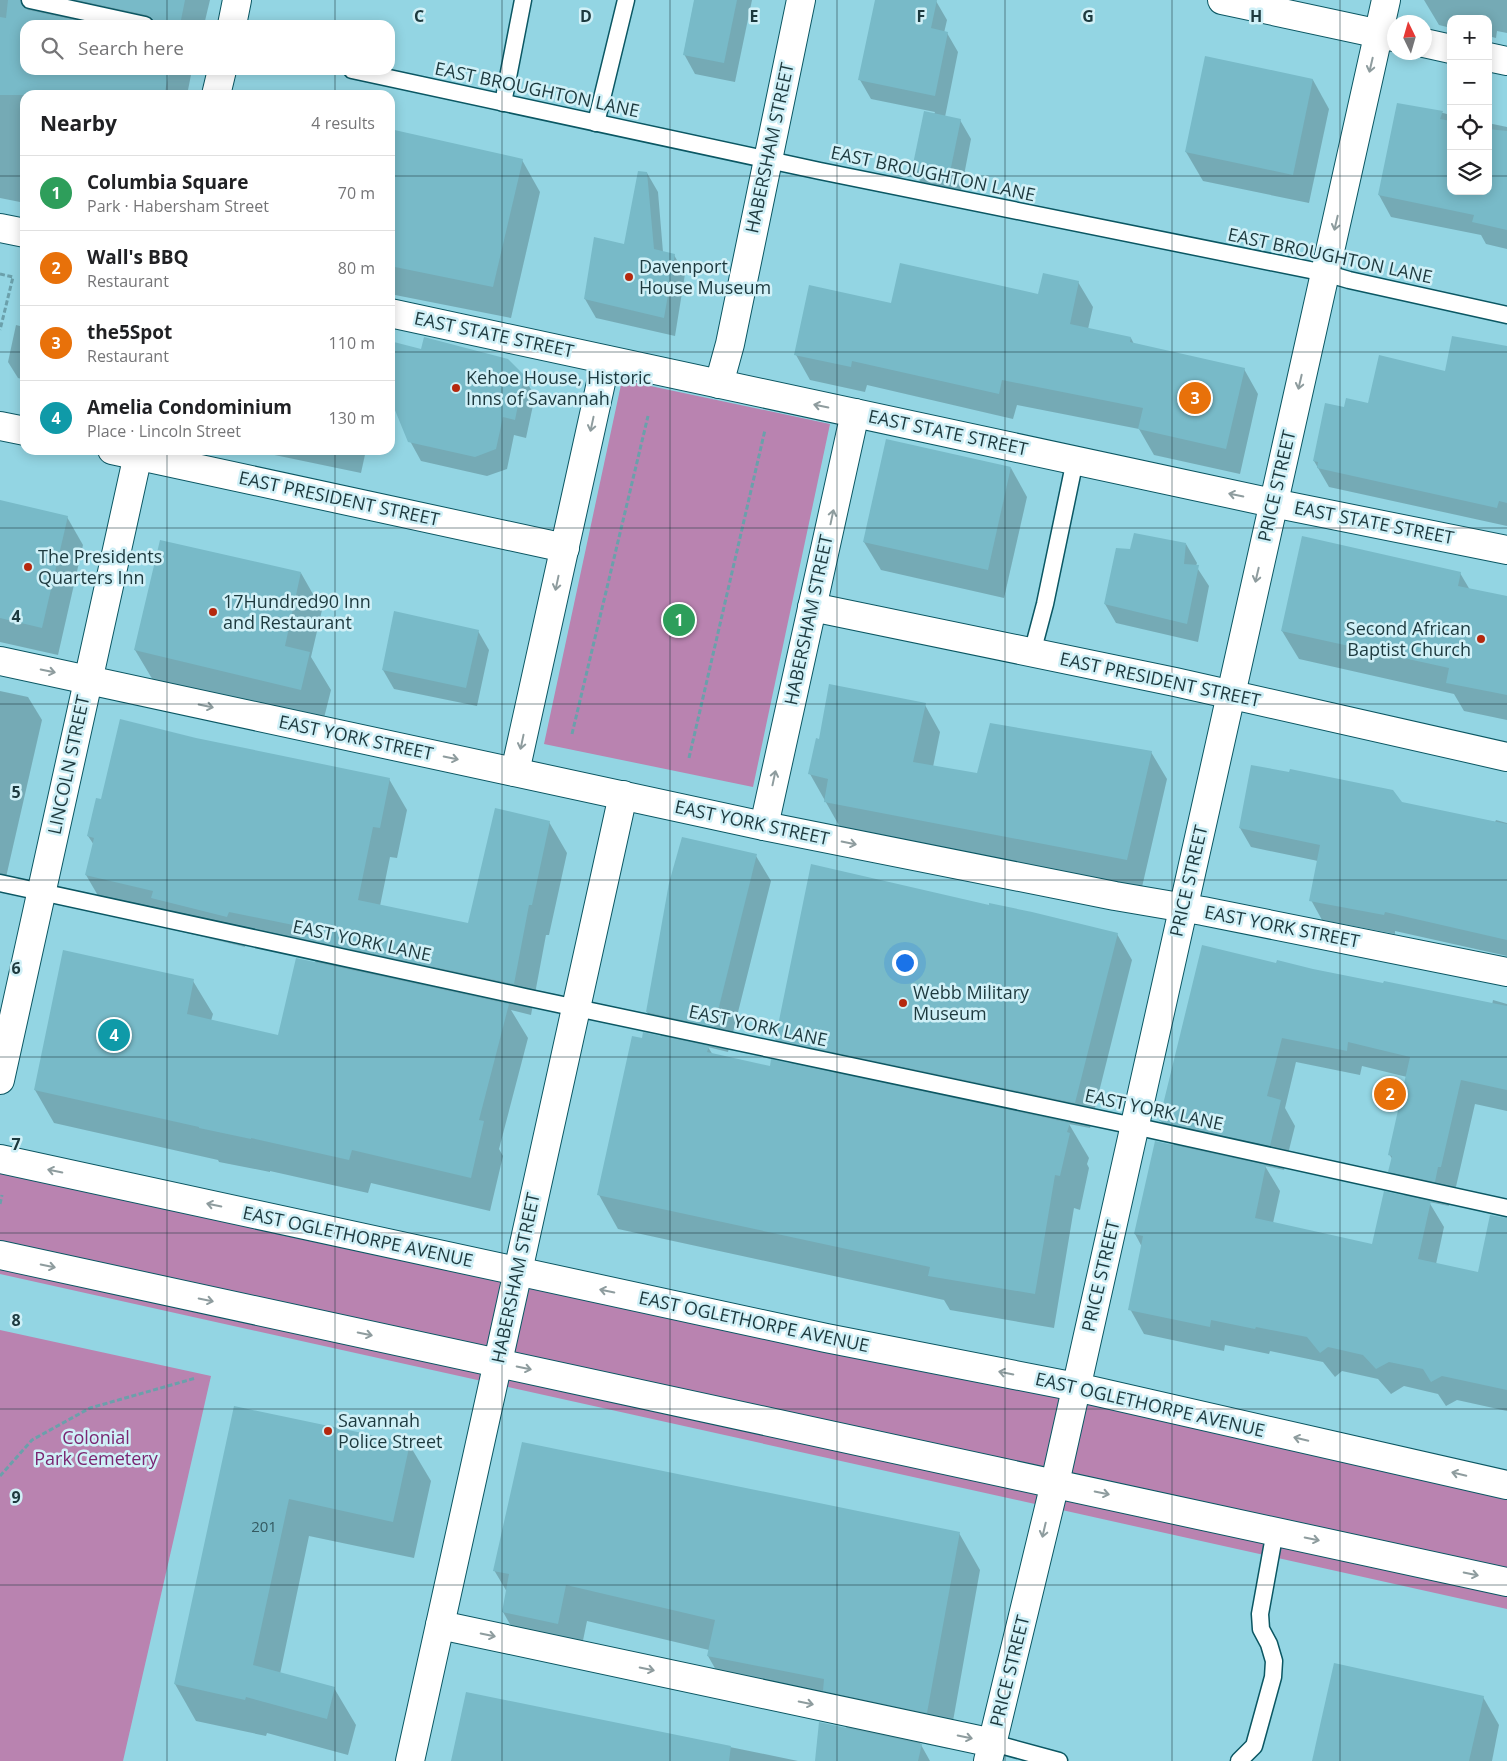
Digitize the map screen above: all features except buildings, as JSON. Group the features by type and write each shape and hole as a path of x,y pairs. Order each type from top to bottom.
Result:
{"street":[{"path":"233,20 237,0"},
{"name":"HABERSHAM STREET","path":"719,384 732,334 801,0"},
{"path":"1222,0 1386,35"},
{"name":"PRICE STREET","path":"990,1752 1055,1483 1325,273 1386,35 1386,0"},
{"path":"1432,45 1447,48"},
{"path":"1492,58 1507,61"},
{"path":"217,90 221,75"},
{"path":"0,228 20,232"},
{"name":"EAST STATE STREET","path":"395,313 1273,503 1507,550"},
{"path":"515,772 606,360"},
{"name":"HABERSHAM STREET","path":"764,826 855,413"},
{"path":"0,426 20,430"},
{"name":"LINCOLN STREET","path":"0,1080 88,680 128,455"},
{"name":"EAST PRESIDENT STREET","path":"143,455 565,548"},
{"name":"EAST PRESIDENT STREET","path":"812,607 1230,694 1507,757"},
{"name":"EAST YORK STREET","path":"0,660 764,826 1507,972"},
{"name":"HABERSHAM STREET","path":"410,1761 623,796"},
{"name":"EAST OGLETHORPE AVENUE","path":"0,1159 826,1338 1076,1387 1507,1485"},
{"path":"0,1255 1507,1582"},
{"path":"440,1625 990,1752"}],"lane":[{"path":"30,0 122,20"},
{"path":"504,103 523,0"},
{"path":"596,123 626,0"},
{"name":"EAST BROUGHTON LANE","path":"375,75 830,173 1325,273 1507,315"},
{"path":"1032,653 1045,604 1074,460"},
{"name":"EAST YORK LANE","path":"0,883 576,1008 1134,1126 1507,1208"},
{"path":"1239,1761 1254,1746 1273,1677 1274,1661 1269,1644 1261,1629 1260,1614 1275,1531"},
{"path":"990,1752 1059,1761"}],"path":[{"path":"0,274 12,277 0,330"},
{"path":"0,310 5,311"},
{"path":"572,734 648,416"},
{"path":"690,758 765,430"},
{"path":"0,1476 32,1440 90,1408 196,1378"}],"green space":[{"path":"622,380 830,424 753,787 544,744"},
{"path":"0,1152 1507,1474 1507,1609 0,1274"},
{"name":"Colonial Park Cemetery","path":"0,1330 211,1376 123,1761 0,1761"}],"place":[{"name":"Davenport House Museum","path":"629,277"},
{"name":"Kehoe House, Historic Inns of Savannah","path":"456,388"},
{"name":"the5Spot","path":"1195,398"},
{"name":"The Presidents Quarters Inn","path":"28,567"},
{"name":"17Hundred90 Inn and Restaurant","path":"213,612"},
{"name":"Columbia Square","path":"679,620"},
{"name":"Second African Baptist Church","path":"1481,639"},
{"name":"Webb Military Museum","path":"903,1003"},
{"name":"Amelia Condominium","path":"114,1035"},
{"name":"Wall's BBQ","path":"1390,1094"},
{"name":"Savannah Police Street","path":"328,1431"}]}
